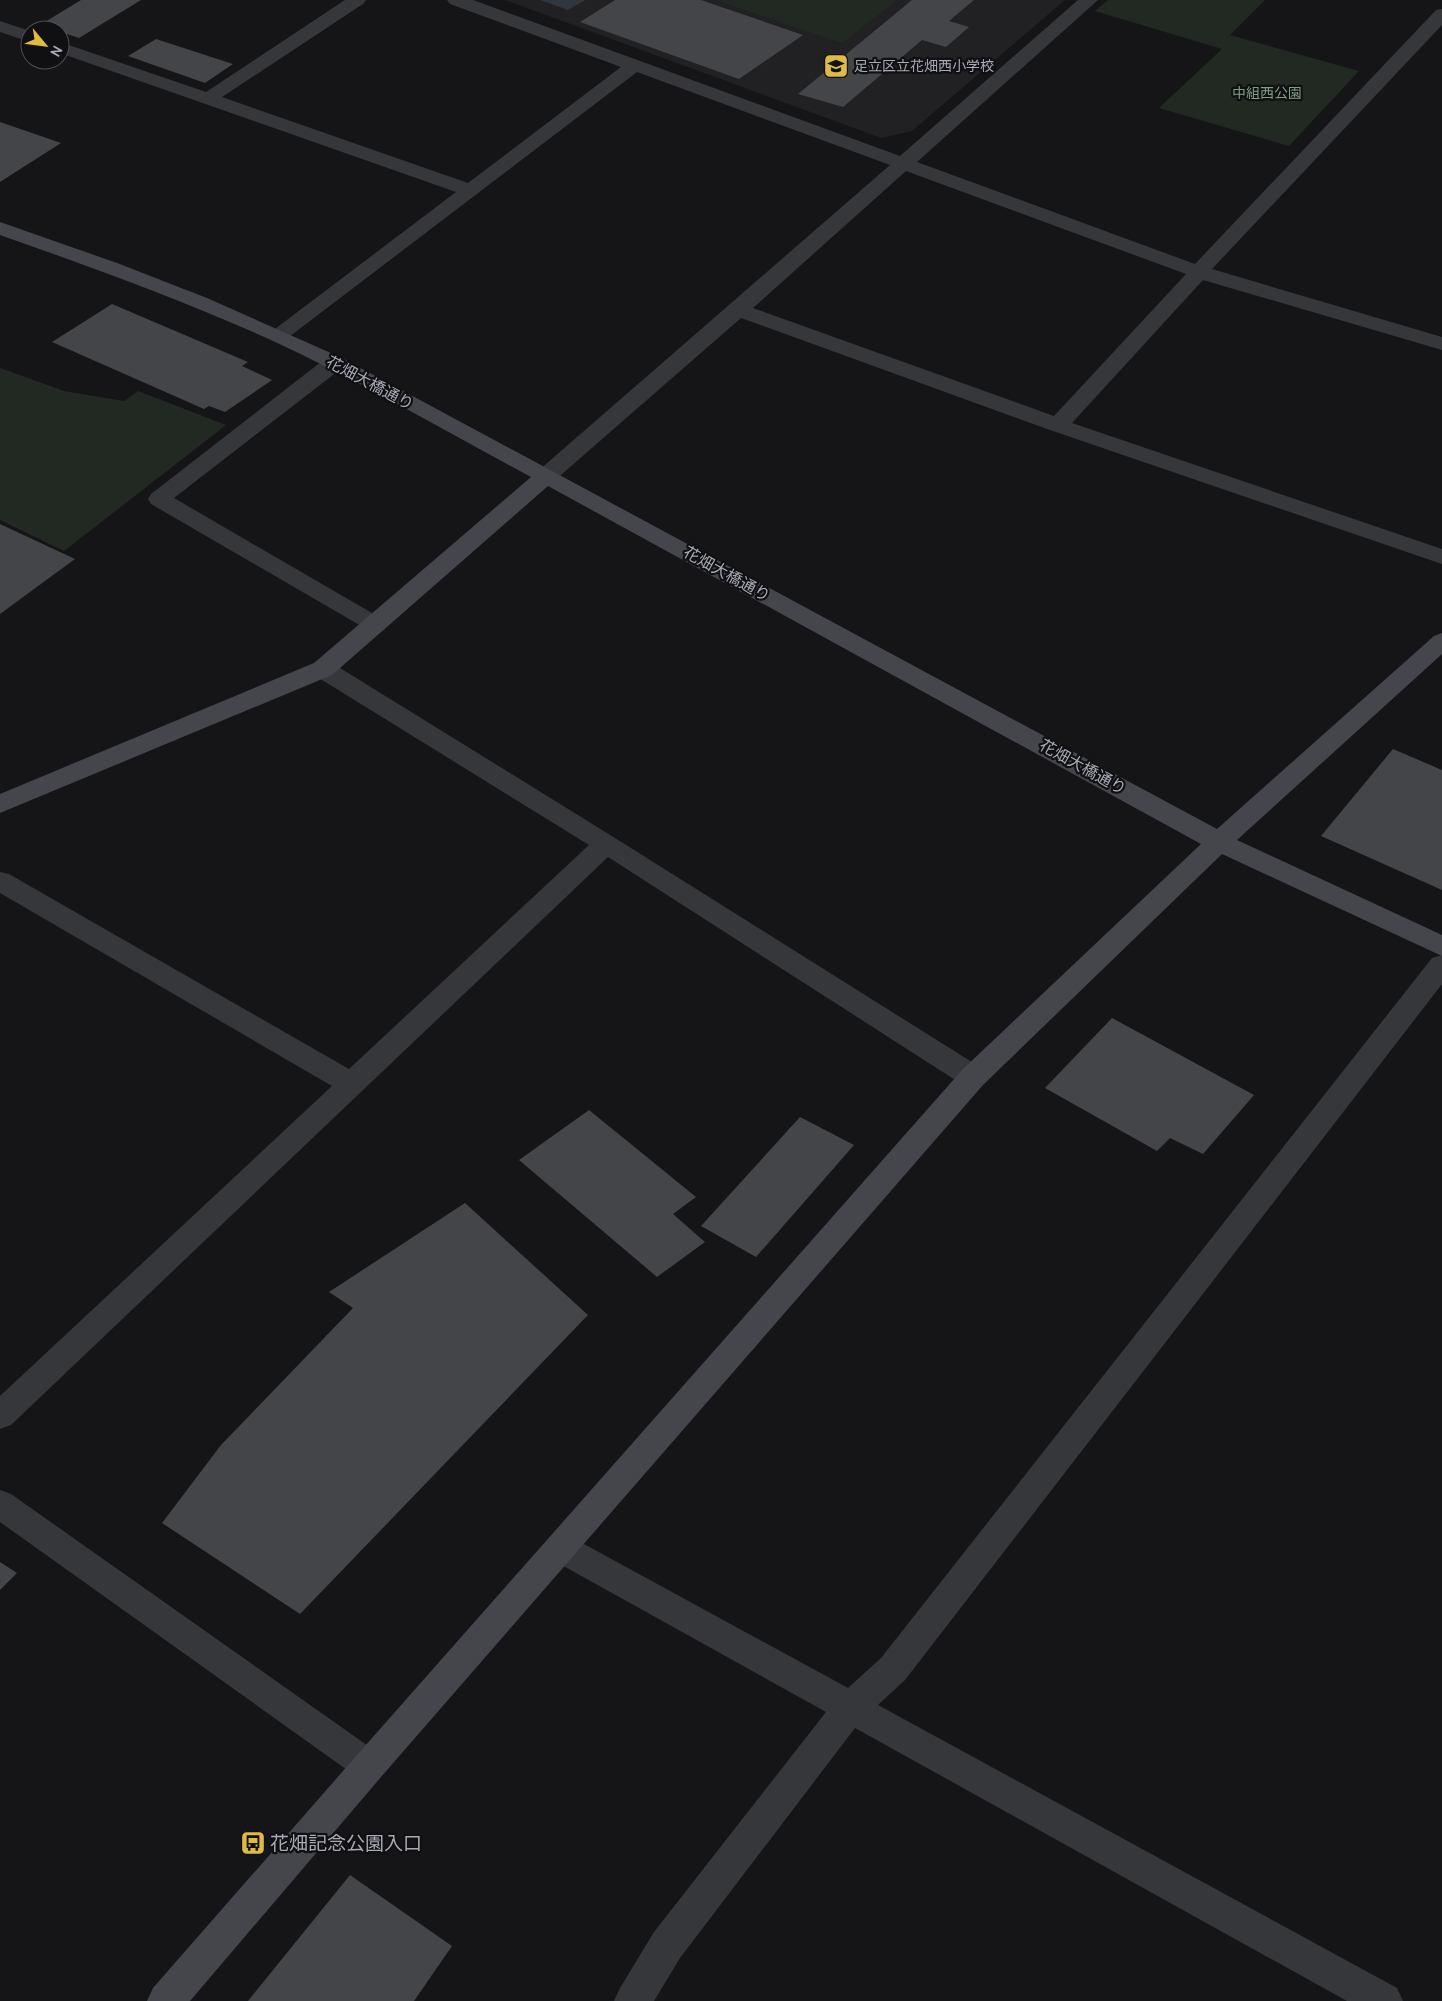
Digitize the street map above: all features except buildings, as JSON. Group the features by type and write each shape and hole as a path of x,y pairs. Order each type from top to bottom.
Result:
{"street":[{"path":"206,99 357,0"},
{"path":"456,0 1199,272 1442,344"},
{"path":"0,804 323,669 739,310 901,163 1089,0"},
{"path":"1058,426 1199,272 1442,14"},
{"path":"0,26 20,33"},
{"path":"70,51 470,190"},
{"path":"278,336 634,65"},
{"name":"花畑大橋通り","path":"0,228 128,274 278,336 334,363 546,476 1219,842 1442,946"},
{"path":"739,310 1058,426 1442,557"},
{"path":"334,363 159,499 376,625"},
{"path":"166,2001 369,1766 973,1077 1219,842 1442,641"},
{"path":"323,669 606,844 973,1077"},
{"path":"0,1416 606,844"},
{"path":"0,881 352,1084"},
{"path":"633,2001 668,1945 851,1708 893,1668 1442,965"},
{"path":"0,1504 369,1766"},
{"path":"561,1548 1384,2001"}],"shaded area":[{"name":"足立区立花畑西小学校","path":"505,0 1065,0 912,131 881,138"},
{"path":"540,0 585,0 568,10"}],"green space":[{"path":"716,0 897,0 842,43"},
{"name":"中組西公園","path":"1108,0 1265,0 1230,35 1359,71 1289,146 1159,108 1222,49 1095,11"},
{"path":"0,368 64,391 124,401 138,391 226,425 64,551 0,520"}],"place":[{"name":"足立区立花畑西小学校","path":"836,66"},
{"name":"花畑記念公園入口","path":"253,1843"}]}
